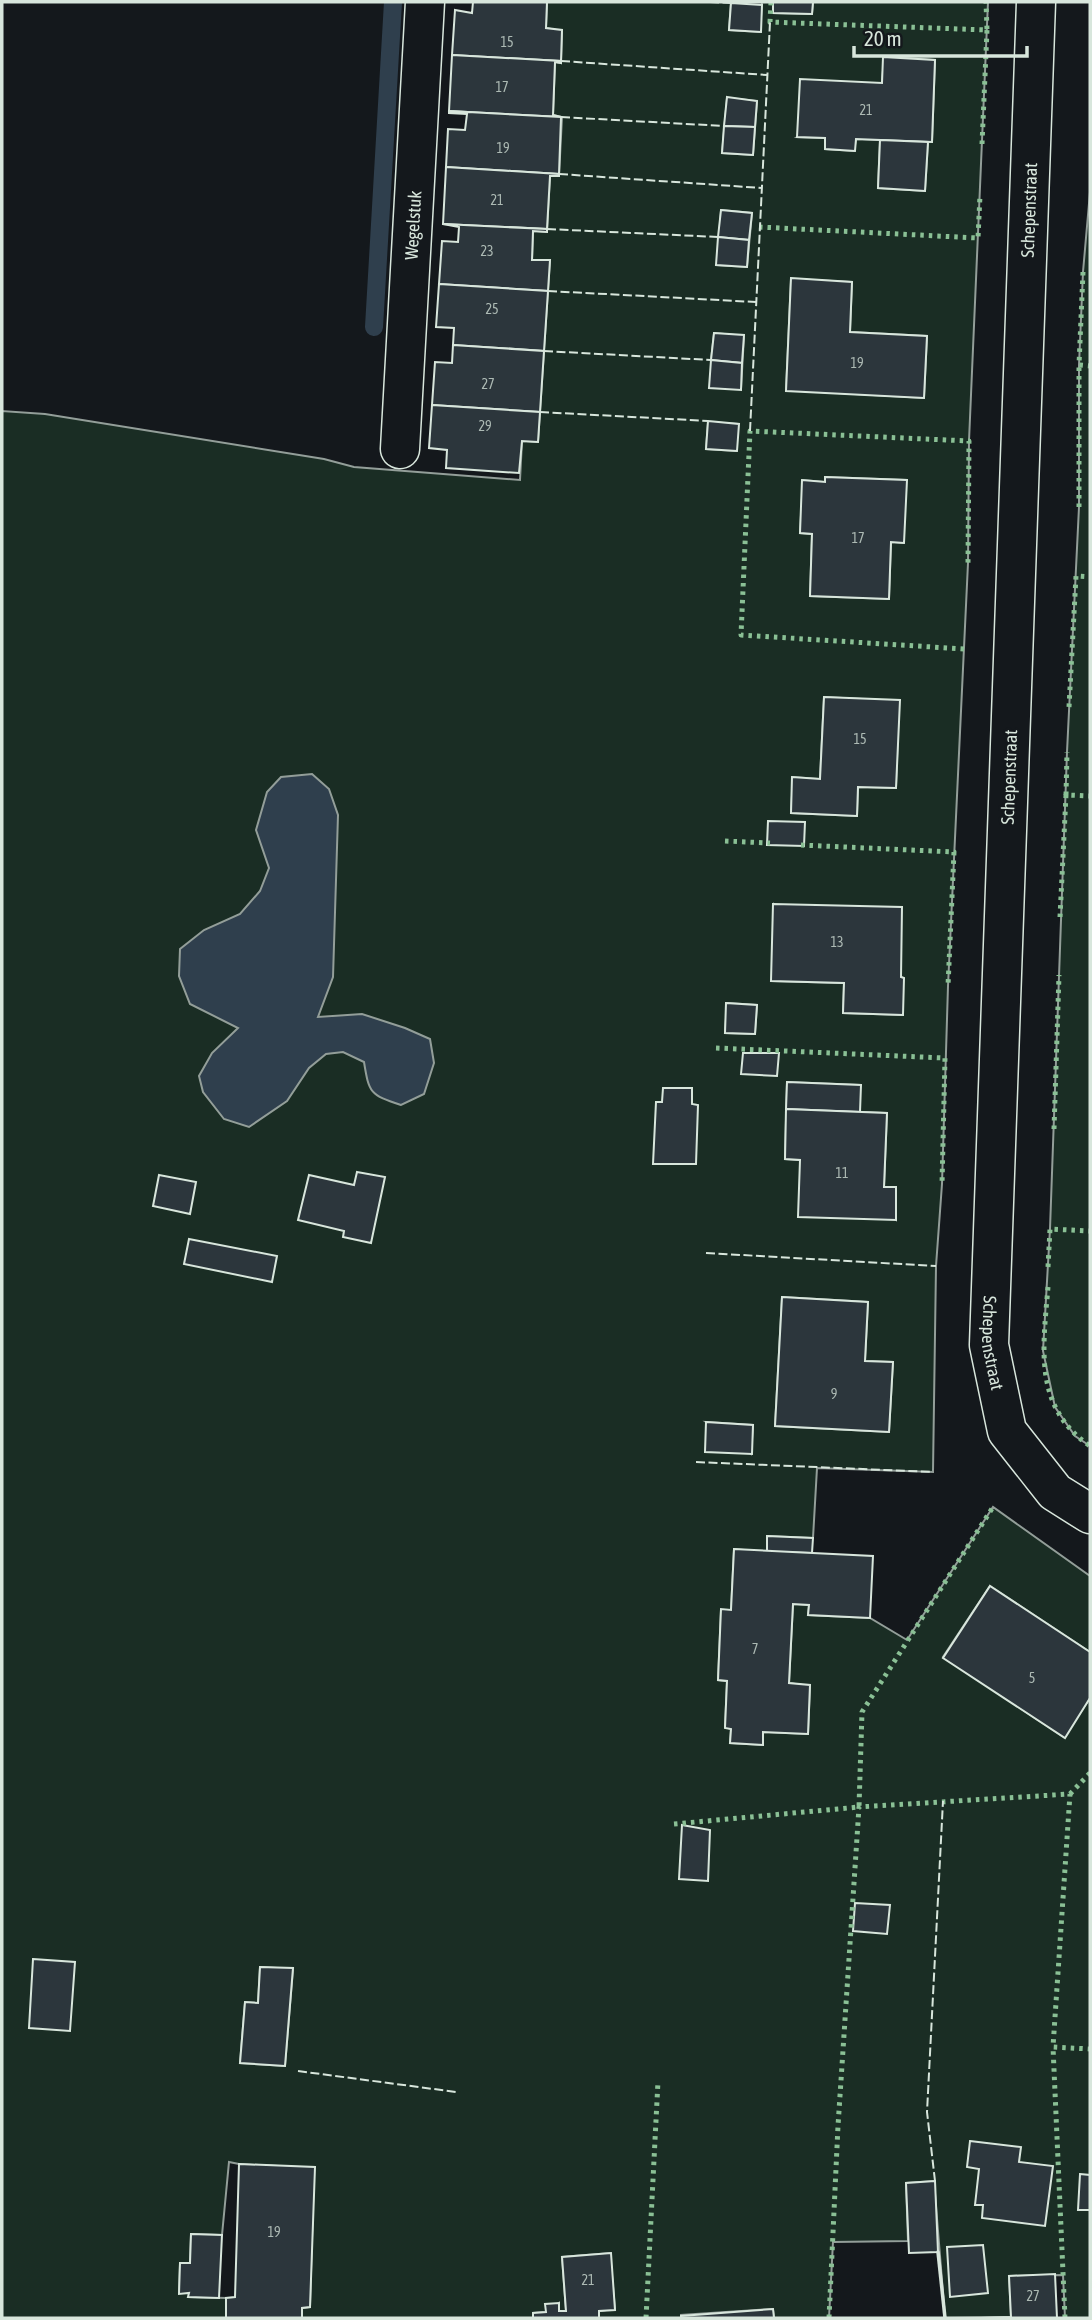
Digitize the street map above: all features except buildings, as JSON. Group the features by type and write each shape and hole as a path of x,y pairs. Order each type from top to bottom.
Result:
{"street":[{"name":"Wegelstuk","path":"400,449 425,2"},
{"name":"Schepenstraat","path":"1036,2 989,1345 1007,1431 1055,1492 1090,1514"}],"green space":[{"path":"547,2 731,2 729,30 760,32 762,2 773,2 773,13 812,14 813,2 988,2 969,441 968,563 948,986 942,1184 936,1266 933,1472 817,1468 813,1538 767,1536 767,1552 734,1549 731,1610 721,1610 718,1680 727,1681 725,1727 731,1729 730,1743 763,1745 763,1732 808,1734 810,1686 789,1683 793,1604 809,1605 808,1615 870,1618 907,1640 993,1507 1090,1576 1090,1652 990,1586 943,1657 1064,1737 1090,1698 1090,2318 1065,2318 1063,2275 1009,2276 1011,2317 945,2318 934,2181 906,2183 908,2241 833,2242 829,2318 774,2318 773,2309 681,2315 681,2318 599,2318 599,2311 615,2309 610,2253 562,2257 566,2311 559,2311 559,2303 546,2312 533,2313 533,2318 302,2318 302,2308 310,2307 314,2168 229,2162 222,2235 191,2234 190,2263 180,2263 179,2293 189,2293 189,2297 226,2298 226,2318 2,2318 2,411 45,414 324,459 354,467 520,480 522,441 538,442 550,260 532,260 533,231 547,232 550,176 559,176 562,117 553,115 555,62 561,63 562,31 546,28","holes":["884,57 935,60 932,142 928,142 925,191 878,188 880,140 856,139 854,151 825,149 825,138 797,137 882,83","727,98 757,101 753,155 722,153","721,210 752,213 747,267 717,265","791,279 852,282 850,332 927,336 924,398 786,390","714,333 744,336 741,389 711,360","708,422 738,424 736,451 706,449","825,477 906,480 903,543 891,542 889,599 810,596 812,534 800,533 803,480 825,482","824,697 899,701 896,788 858,787 857,816 791,813 793,777 820,779","774,904 903,978 903,1015 843,1013 844,983 772,981","727,1003 757,1005 755,1034 725,1033","787,1082 860,1085 860,1112 887,1113 884,1187 896,1188 896,1220 800,1160 785,1159","782,1297 868,1302 865,1361 893,1362 889,1432 775,1426","706,1422 753,1425 751,1454","260,1967 293,1969 285,2066 240,2063 245,2002 258,2003"]},
{"path":"1090,192 1090,1446 1075,1436 1055,1407 1043,1351 1079,507 1079,365"}],"water":[{"path":"312,774 329,789 338,815 333,977 318,1017 362,1014 405,1028 430,1039 434,1063 424,1094 401,1105 373,1091 364,1062 343,1052 326,1054 309,1068 287,1101 249,1127 224,1119 203,1092 199,1076 212,1053 238,1028 190,1004 179,976 180,949 204,930 240,914 260,891 269,868 256,830 267,792 281,777"}],"waterway":[{"path":"374,327 393,2"}],"hedge":[{"path":"771,2 770,22 987,30 986,2"},
{"path":"982,144 987,30"},
{"path":"759,227 978,238 980,195"},
{"path":"1083,272 1079,365 1090,366"},
{"path":"1079,365 1079,507"},
{"path":"964,649 741,635 750,431 969,441 968,563"},
{"path":"1069,707 1076,576 1090,577"},
{"path":"1066,795 1067,752"},
{"path":"1060,917 1066,795 1090,796"},
{"path":"725,841 770,843"},
{"path":"801,845 954,852 948,986"},
{"path":"1054,1129 1059,975"},
{"path":"716,1048 945,1058 942,1184"},
{"path":"1048,1267 1050,1229 1090,1231"},
{"path":"1048,1287 1044,1354 1050,1395 1072,1430 1090,1446"},
{"path":"674,1824 859,1807 862,1712 993,1507"},
{"path":"1070,1794 1090,1773"},
{"path":"829,2318 838,2126 859,1807 1070,1794 1053,2047"},
{"path":"1065,2318 1053,2047 1090,2049"},
{"path":"646,2318 658,2081"}],"fence":[{"path":"710,2 731,3"},
{"path":"750,431 770,22"},
{"path":"561,61 767,75"},
{"path":"561,117 724,126"},
{"path":"559,174 762,188"},
{"path":"547,229 718,237"},
{"path":"548,291 756,302"},
{"path":"544,351 711,360"},
{"path":"540,412 708,421"},
{"path":"706,1253 936,1266"},
{"path":"696,1462 933,1472"},
{"path":"935,2181 927,2112 943,1801"},
{"path":"298,2071 456,2092"}],"wall":[{"path":"938,2252 945,2318"}]}
